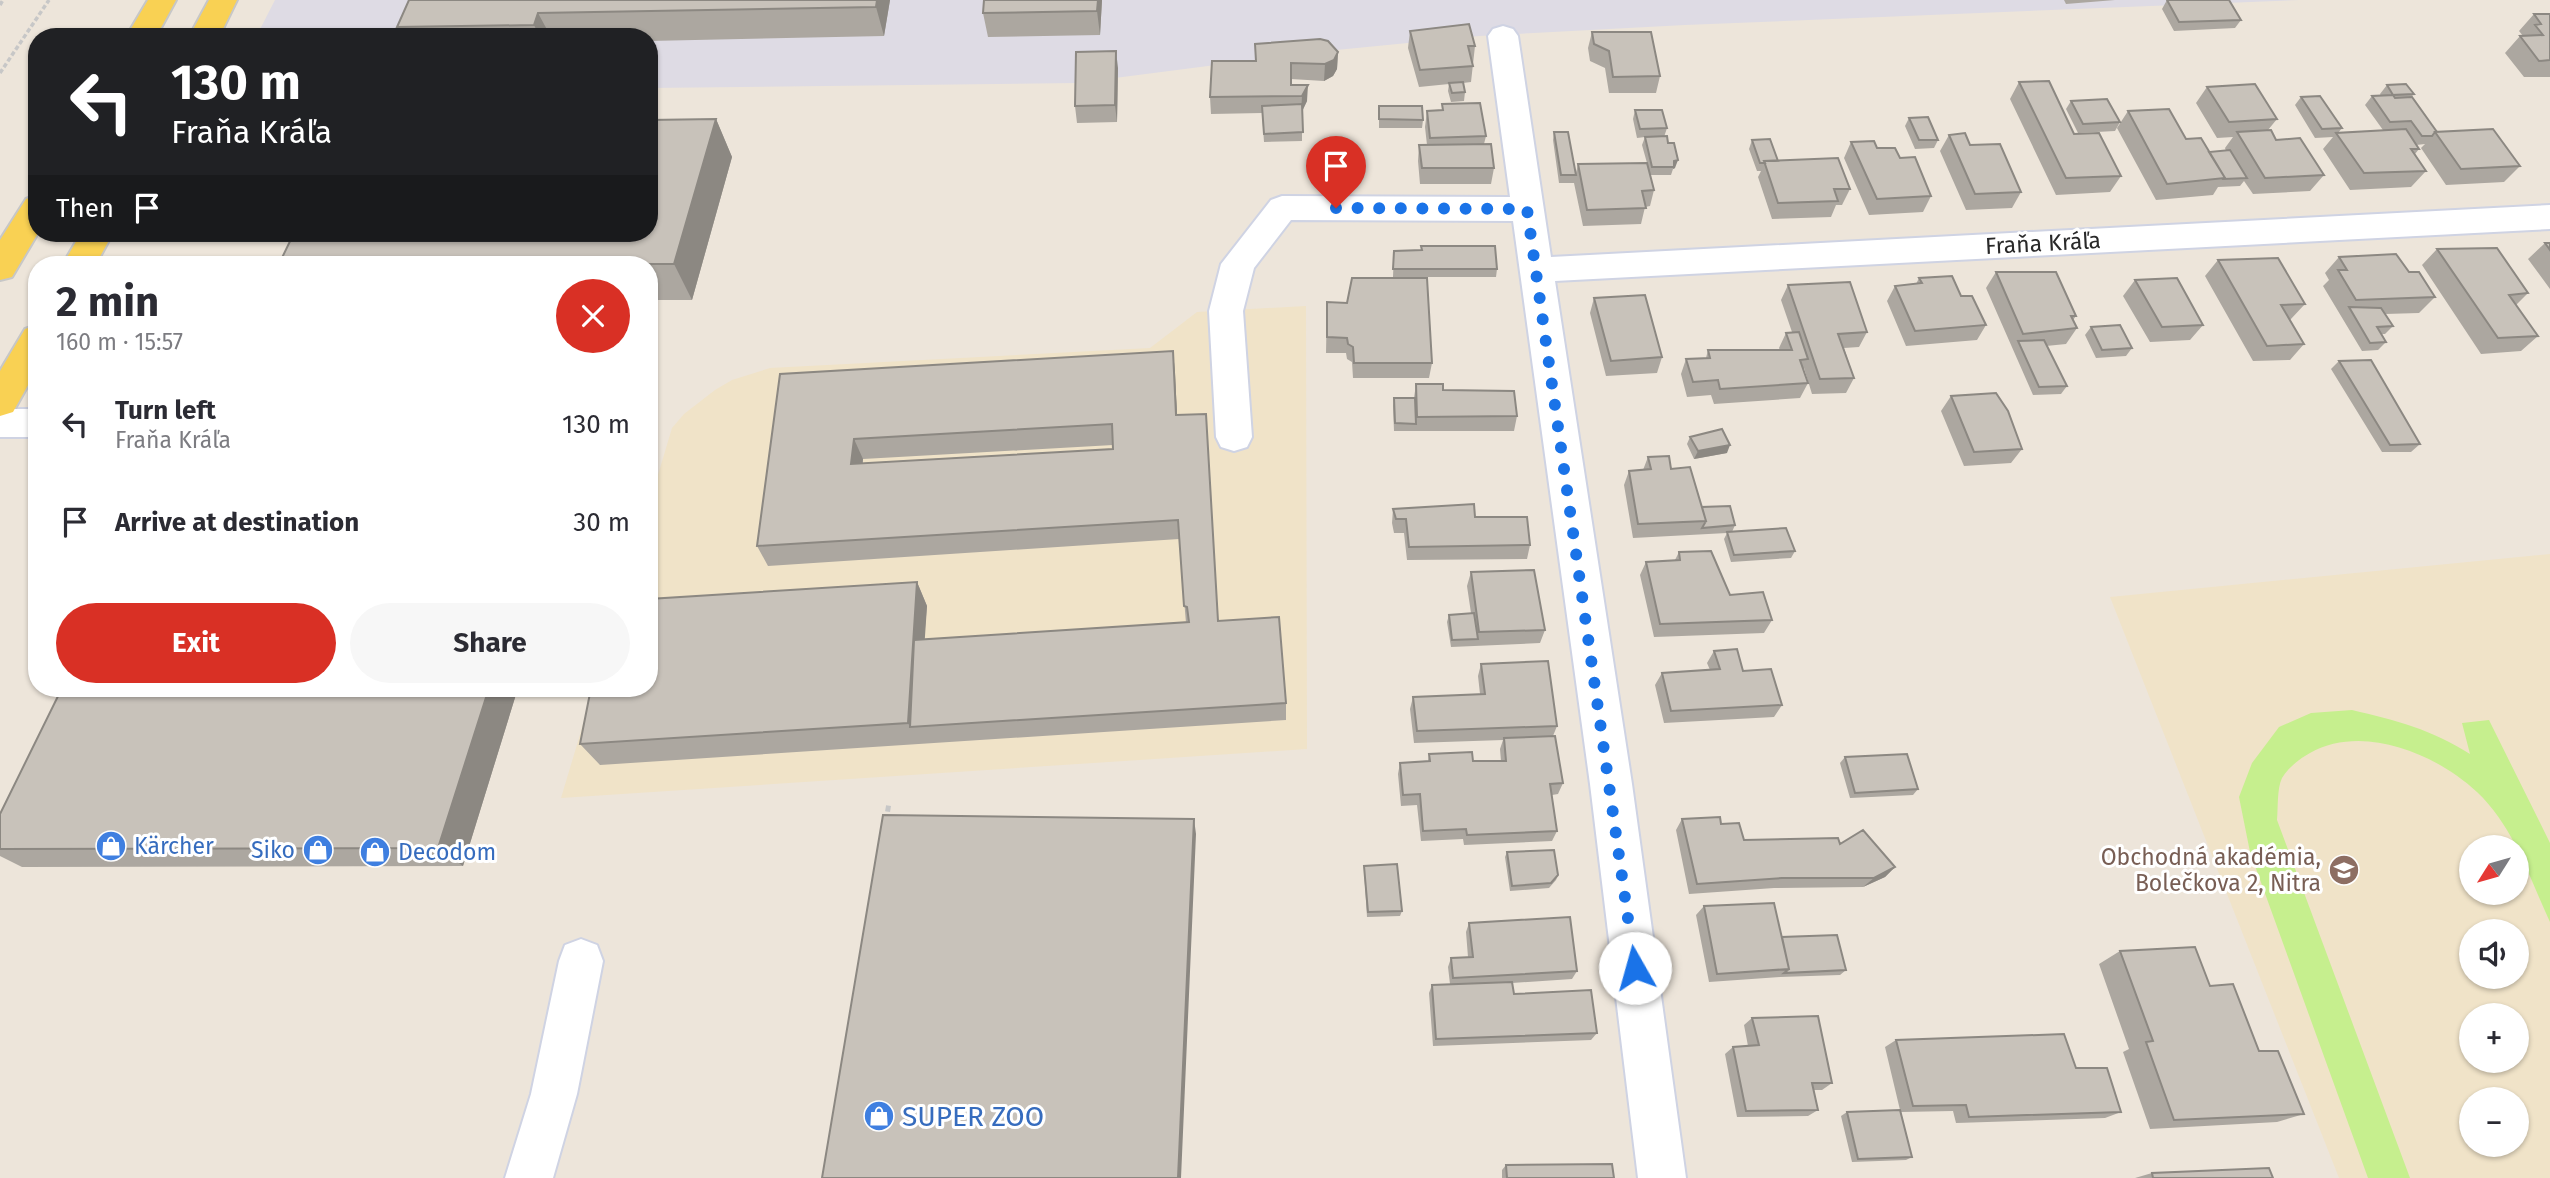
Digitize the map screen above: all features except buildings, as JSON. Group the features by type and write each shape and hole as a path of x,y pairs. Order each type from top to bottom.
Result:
{"main road":[{"path":"146,28 162,0"},
{"path":"209,28 223,0"},
{"path":"0,268 28,222"},
{"path":"0,402 28,354"}],"street":[{"path":"1503,36 1611,784 1662,1178"},
{"path":"1234,437 1226,311 1238,264 1282,208 1527,209"},
{"name":"Fraňa Kráľa","path":"1535,270 2550,217"},
{"path":"0,423 28,423"},
{"path":"529,1178 554,1094 580,961"}],"path":[{"path":"0,5 3,0"},
{"path":"30,28 49,0"},
{"path":"0,73 28,31"},
{"path":"884,829 889,803"}],"shaded area":[{"path":"275,0 2299,0 1479,36 1316,52 1076,83 658,88 658,28 261,28"},
{"path":"1306,306 1307,749 561,798 591,697 658,697 658,475 672,428 684,414 715,390 732,380 770,368 1150,348 1197,312"},
{"name":"Obchodná akadémia, Bolečkova 2, Nitra","path":"2550,554 2550,1178 2339,1178 2110,597"}],"green space":[{"path":"2352,710 2413,727 2442,738 2470,754 2462,723 2489,720 2550,843 2550,922 2529,875 2529,835 2510,835 2477,792 2460,778 2420,755 2375,742 2353,741 2331,745 2310,753 2294,764 2280,782 2277,820 2410,1178 2368,1178 2250,852 2239,797 2252,763 2279,727 2311,713"}],"place":[{"name":"Kärcher","path":"111,846"},
{"name":"Siko","path":"318,850"},
{"name":"Decodom","path":"375,852"},
{"name":"Obchodná akadémia, Bolečkova 2, Nitra","path":"2344,870"},
{"name":"SUPER ZOO","path":"879,1116"}],"route":[{"path":"1336,208 1527,209 1611,784 1635,968"}]}
